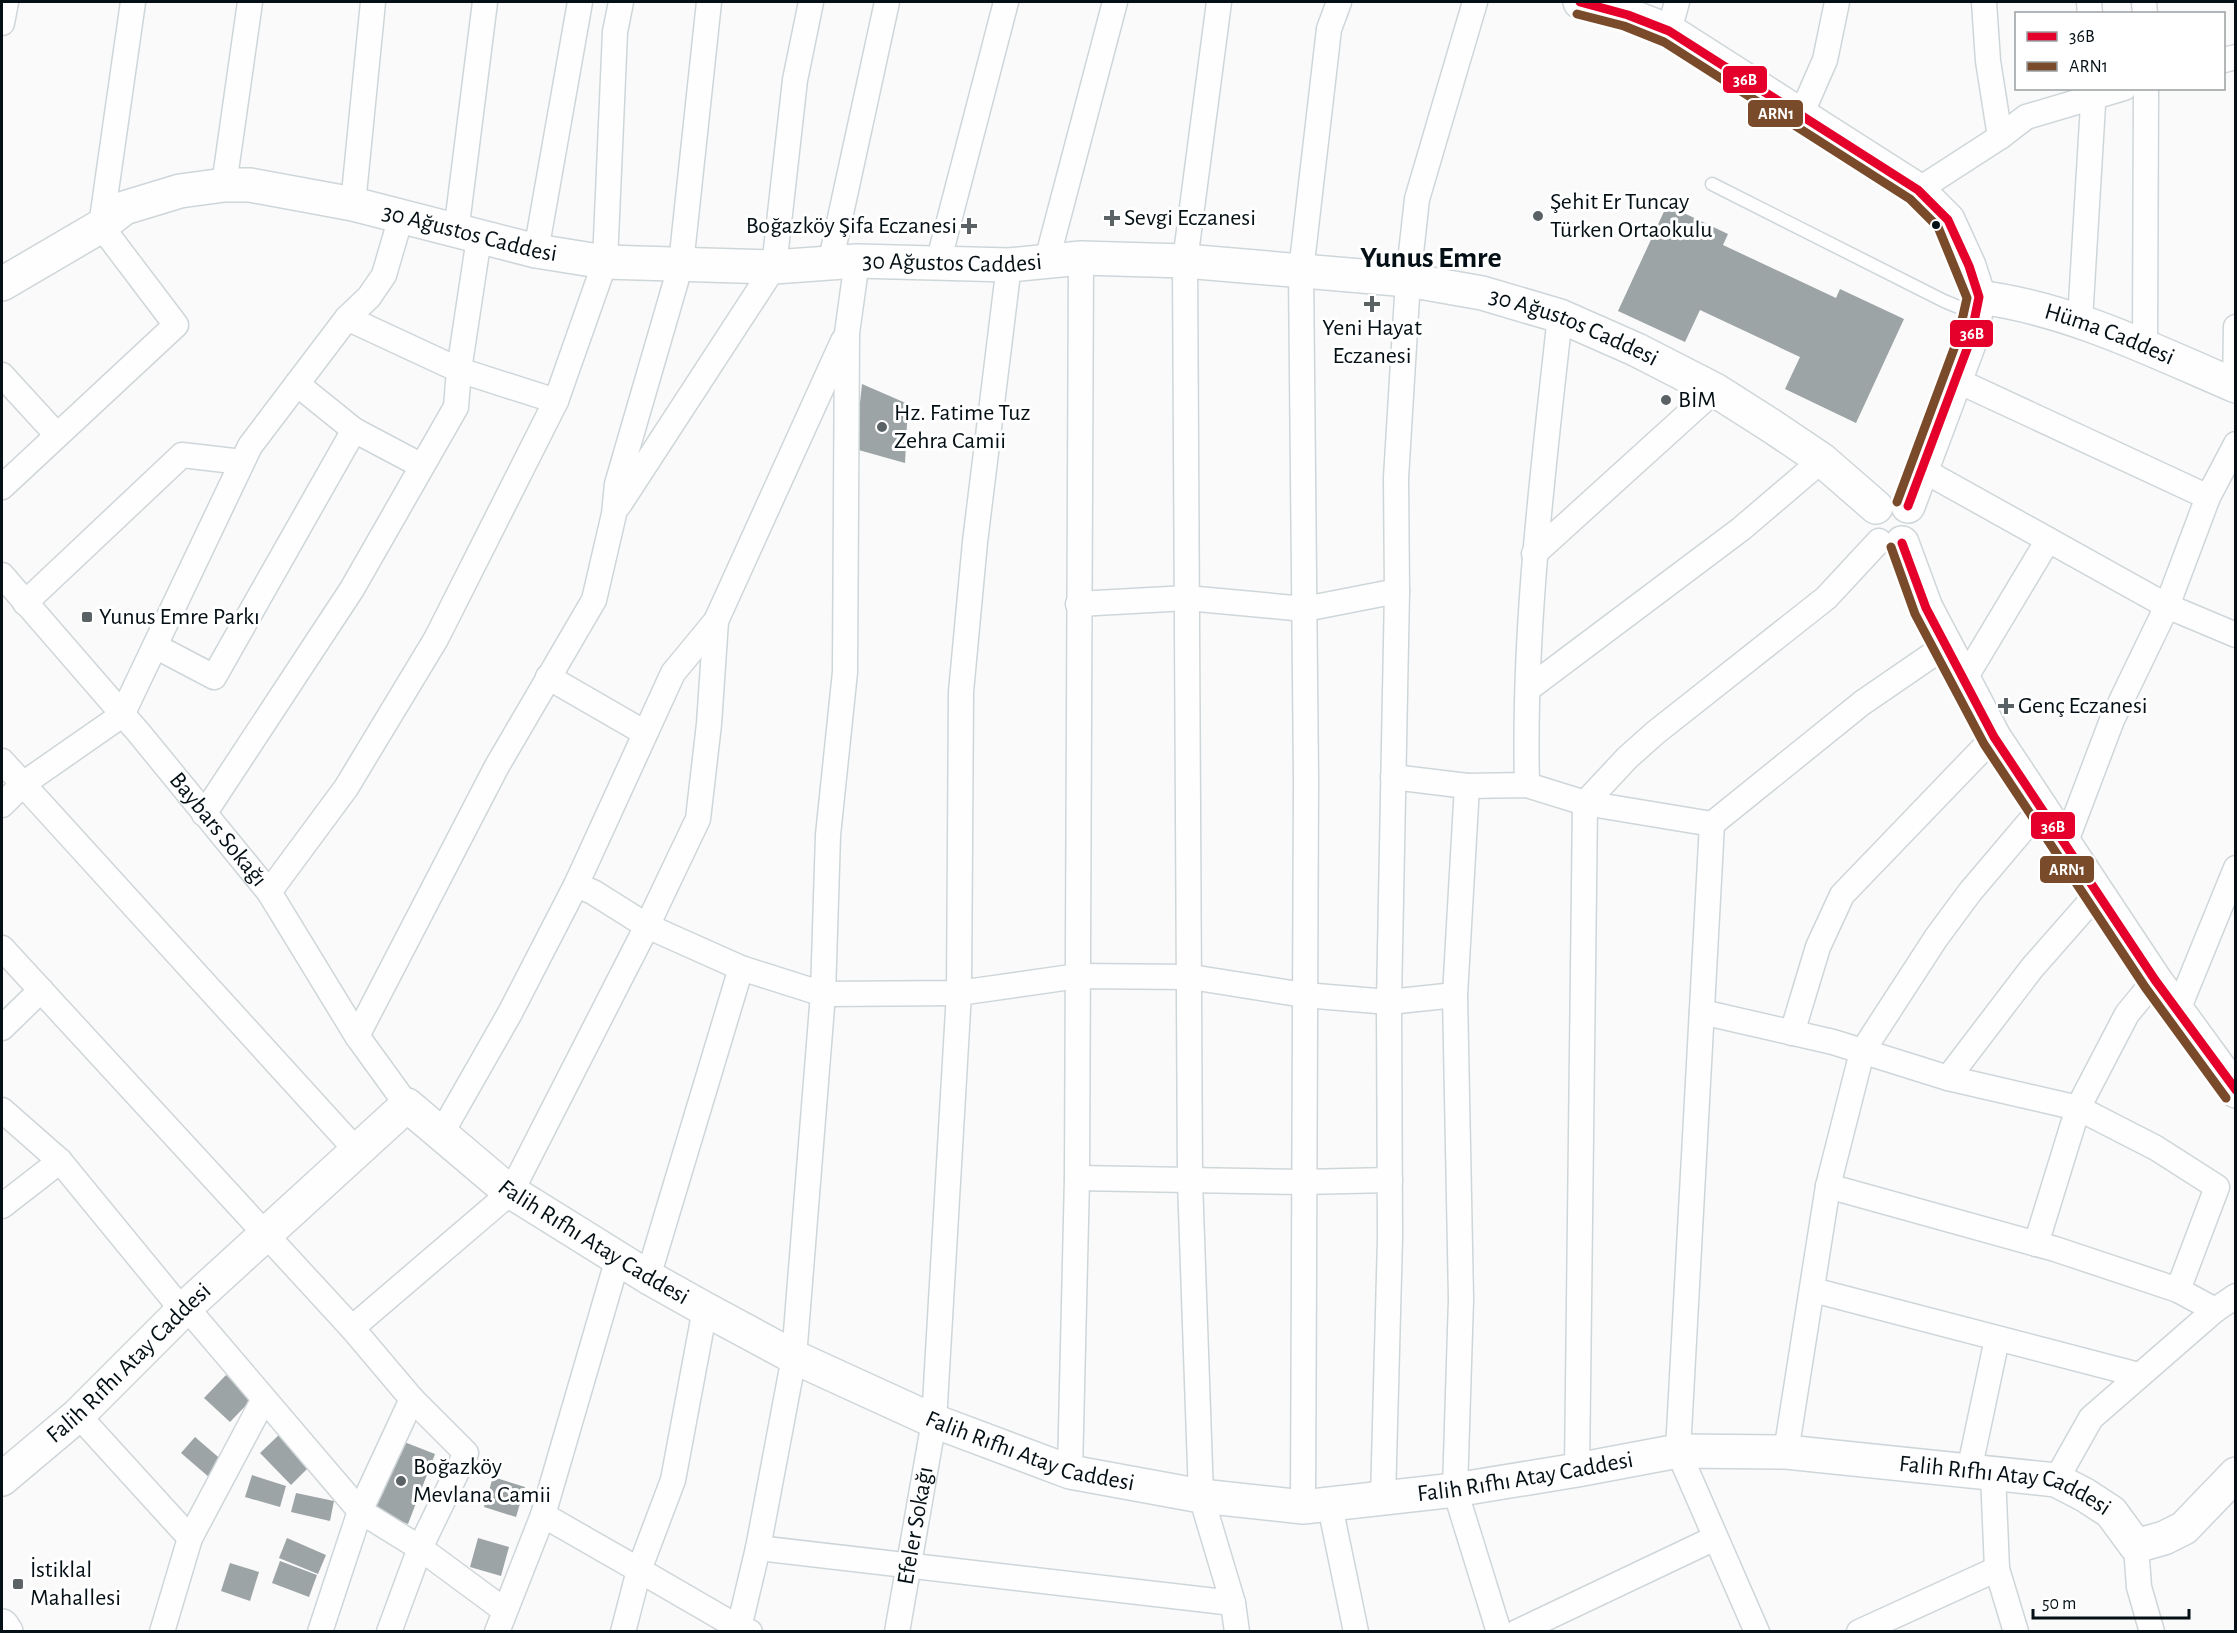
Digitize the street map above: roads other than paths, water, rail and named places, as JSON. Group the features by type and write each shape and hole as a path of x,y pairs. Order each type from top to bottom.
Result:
{"main road":[{"path":"1580,2 1628,15 1673,16 1800,117 1918,190 1948,220 1969,266 1978,306 1956,380 1908,506"},
{"name":"30 Ağustos Caddesi","path":"2,284 101,226 124,208 180,191 224,185 250,185 353,204 536,251 605,262 774,267 844,262 1010,265 1081,258 1185,261 1408,280 1482,294 1560,316 1637,350 1714,390 1822,460 1876,507"},
{"name":"Hüma Caddesi","path":"1978,306 2031,305 2080,320 2235,386"},
{"path":"1891,542 1913,533 1915,525 1913,512 1908,506 1902,502 1888,500 1876,507 1870,521 1874,536 1891,542 1913,577 1945,646 1994,737 2155,980 2235,1091"},
{"name":"Falih Rıfhı Atay Caddesi","path":"2,1479 78,1415 186,1306 266,1236 407,1105 511,1192 648,1277 705,1309 794,1357 934,1421 1070,1472 1201,1496 1316,1507 1455,1490 1577,1470 1678,1450 1786,1452 2056,1480 2111,1512 2136,1546 2164,1538 2184,1528 2235,1474"},
{"path":"2,1626 6,1632"}],"street":[{"path":"2,23 6,2"},
{"path":"2,487 176,325 101,226 133,2"},
{"path":"224,185 250,2"},
{"path":"353,204 374,2"},
{"path":"204,814 352,589 456,407 485,2"},
{"path":"536,251 580,2"},
{"path":"269,892 346,788 436,639 556,401 605,262 615,32 621,2"},
{"path":"357,1036 496,766 594,600 614,514 617,484 681,264 709,2"},
{"path":"614,514 774,267 795,80 811,2"},
{"path":"543,1515 742,1630 794,1357 823,994 828,835 845,672 847,333 844,262 888,2"},
{"path":"938,262 1006,2"},
{"path":"1047,260 1115,2"},
{"path":"1219,2 1185,261 1191,977 1190,1181 1201,1496 1233,1603 1238,1632"},
{"path":"1339,2 1329,29 1301,271 1305,609 1303,1182 1316,1507 1356,1632"},
{"path":"1383,1499 1390,1180 1389,1002 1397,591 1396,478 1408,280 1417,199 1475,2"},
{"path":"1800,117 1825,60 1837,2"},
{"path":"1984,2 1988,61 2000,137"},
{"path":"1918,190 2000,137 2026,117 2095,93 2112,90"},
{"path":"2145,347 2146,90"},
{"path":"2080,320 2095,93"},
{"path":"2,805 23,784 122,715 250,446 347,318 369,297 384,275 401,217"},
{"path":"1070,1472 1077,1178 1081,258"},
{"name":"Efeler Sokağı","path":"897,1632 934,1421 960,993 961,692 975,542 1010,265"},
{"path":"1527,785 1528,689 1534,554 1560,316"},
{"path":"347,318 459,370 556,401"},
{"path":"2235,327 2235,386"},
{"path":"441,1134 510,1013 576,885 673,673 716,621 847,333"},
{"path":"2,375 57,435"},
{"path":"1956,380 2208,497"},
{"path":"297,384 354,430 422,466"},
{"path":"1534,554 1714,390"},
{"path":"155,646 214,677 354,430"},
{"path":"2065,844 2112,720 2167,606 2208,497 2235,444"},
{"path":"25,603 182,455 242,462"},
{"path":"1528,689 1741,528 1822,460"},
{"path":"1921,470 2167,606 2235,635"},
{"path":"1964,680 2048,540"},
{"path":"1577,1470 1585,802 1627,758 1655,733 1826,598 1891,542"},
{"name":"Baybars Sokağı","path":"2,575 269,892 357,1036 407,1105"},
{"path":"1078,604 1187,598 1305,609 1397,591"},
{"path":"352,1328 511,1192 647,926 698,819 709,724 716,621"},
{"path":"1757,1632 1678,1450 1712,824 1862,703 1945,646"},
{"path":"548,677 645,734"},
{"path":"1792,1033 1818,947 1842,895 1994,737"},
{"path":"2,761 357,1151"},
{"path":"1392,777 1467,786 1527,785 1585,802 1712,824"},
{"path":"1467,786 1455,995 1461,1299 1455,1490 1499,1632"},
{"path":"1786,1452 1828,1186 1862,1052 1936,938 1970,892 2042,807"},
{"path":"2178,1010 2235,868"},
{"path":"576,885 593,891 647,926 741,968 823,994 960,993 1078,976 1191,977 1304,995 1389,1002 1455,995"},
{"path":"1947,1078 2032,968 2097,894"},
{"path":"2,948 352,1328 412,1399 466,1453 420,1548 389,1632"},
{"path":"648,1277 741,968"},
{"path":"2036,1244 2078,1108 2127,1014 2155,980"},
{"path":"2,1028 41,990"},
{"path":"1702,1012 1792,1033 1947,1078 2078,1108 2156,1148 2217,1187 2178,1290"},
{"path":"2,1110 60,1161 174,1300 186,1306 360,1511 420,1548 500,1621 543,1515 618,1258"},
{"path":"2,1206 60,1161"},
{"path":"1077,1178 1303,1182 1390,1180"},
{"path":"1828,1186 2036,1244 2178,1290 2216,1310"},
{"path":"1813,1290 2139,1375"},
{"path":"2056,1480 2091,1418 2235,1296"},
{"path":"623,1632 639,1570 673,1480 705,1309"},
{"path":"1997,1339 1981,1472 1997,1569 2016,1632"},
{"path":"162,1632 190,1539 264,1399"},
{"path":"320,1632 360,1511 412,1399"},
{"path":"78,1415 190,1539"},
{"path":"1517,1632 1715,1538"},
{"path":"2136,1546 2139,1587 2152,1632"},
{"path":"758,1548 1233,1603"},
{"path":"1859,1632 1997,1569"}],"lane":[{"path":"1712,184 1944,301 1978,306"}],"place":[{"name":"Şehit Er Tuncay Türken Ortaokulu","path":"1538,216"},
{"name":"Sevgi Eczanesi","path":"1112,218"},
{"name":"Boğazköy Şifa Eczanesi","path":"969,226"},
{"name":"Yeni Hayat Eczanesi","path":"1372,304"},
{"name":"BİM","path":"1666,400"},
{"name":"Hz. Fatime Tuz Zehra Camii","path":"882,427"},
{"name":"Yunus Emre Parkı","path":"87,617"},
{"name":"Genç Eczanesi","path":"2006,706"},
{"name":"Boğazköy Mevlana Camii","path":"401,1481"},
{"name":"İstiklal Mahallesi","path":"18,1584"}],"district":[{"name":"Yunus Emre","path":"1431,258"}]}
